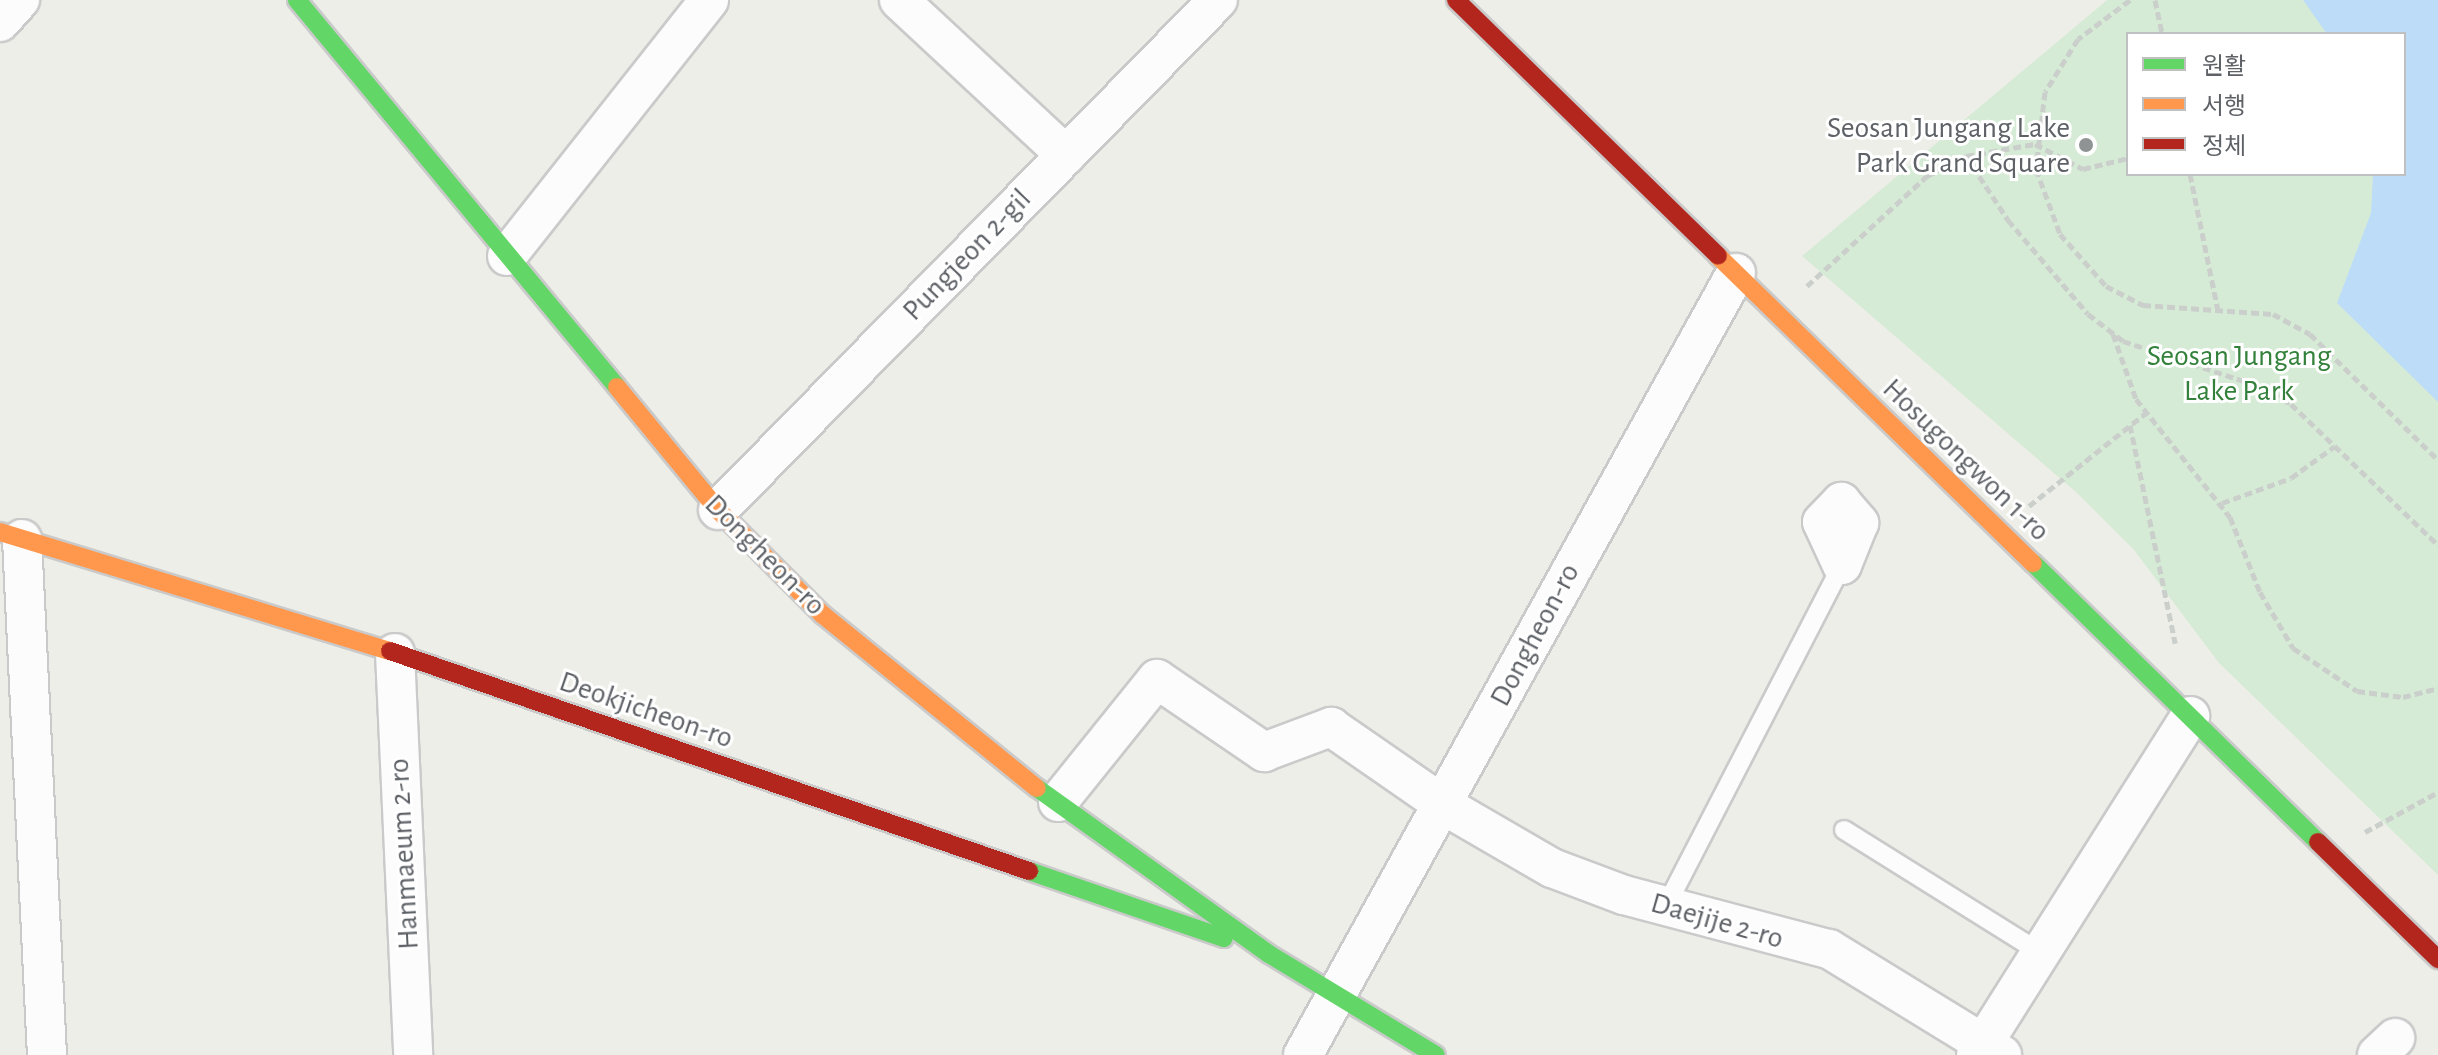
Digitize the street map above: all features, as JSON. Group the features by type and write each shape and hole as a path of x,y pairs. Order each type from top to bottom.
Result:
{"street":[{"path":"0,22 20,0"},
{"name":"Dongheon-ro","path":"297,0 718,510 823,615 972,741 1269,954 1436,1055"},
{"path":"507,256 709,0"},
{"path":"899,0 1066,155"},
{"name":"Pungjeon 2-gil","path":"718,510 1218,0"},
{"name":"Hosugongwon 1-ro","path":"1456,0 2438,959"},
{"name":"Dongheon-ro","path":"1339,998 1736,273"},
{"path":"11,536 47,1055"},
{"name":"Deokjicheon-ro","path":"11,536 395,653 1269,954"},
{"name":"Hanmaeum 2-ro","path":"395,653 413,1055"},
{"name":"Daejije 2-ro","path":"1058,802 1157,679 1264,752 1331,727 1445,806 1552,868 1666,906 1829,949 1988,1050 2041,953 2190,716"},
{"path":"1303,1055 1339,998"}],"lane":[{"path":"1666,906 1842,565"},
{"path":"1844,830 2041,953"}],"path":[{"path":"2130,0 2097,21 2060,61 2035,144 2044,199 2060,234 2106,286 2167,311 2273,314 2310,334 2438,460"},
{"path":"2155,0 2162,32"},
{"path":"1777,313 1927,176 1966,156 2035,144 2083,169 2126,158"},
{"path":"1966,156 2047,269 2113,333 2165,360 2262,387 2335,446 2438,545"},
{"path":"2190,176 2218,311"},
{"path":"2113,333 2147,412 2222,503 2276,625 2313,667 2379,695 2438,688"},
{"path":"1999,531 2147,412"},
{"path":"2130,425 2177,655"},
{"path":"2222,503 2291,478 2335,446"},
{"path":"2328,852 2438,792"}],"green space":[{"name":"Seosan Jungang Lake Park","path":"2107,0 2438,0 2438,875 2219,663 2134,550 2077,493 1802,256"}],"water":[{"path":"2303,0 2438,0 2438,402 2337,303 2371,213 2373,176 2406,176 2406,32 2326,32"}],"traffic: fast":[{"path":"297,0 617,387"},
{"path":"2033,563 2318,842"},
{"path":"1037,788 1269,954 1436,1055"},
{"path":"1029,871 1224,938"}],"traffic: slow":[{"path":"1718,256 2033,563"},
{"path":"617,387 718,510 823,615 1037,788"},
{"path":"0,532 390,651"}],"traffic: jam":[{"path":"1456,0 1718,256"},
{"path":"390,651 1029,871"},
{"path":"2318,842 2438,959"}],"place":[{"name":"Seosan Jungang Lake Park Grand Square","path":"2086,145"}]}
